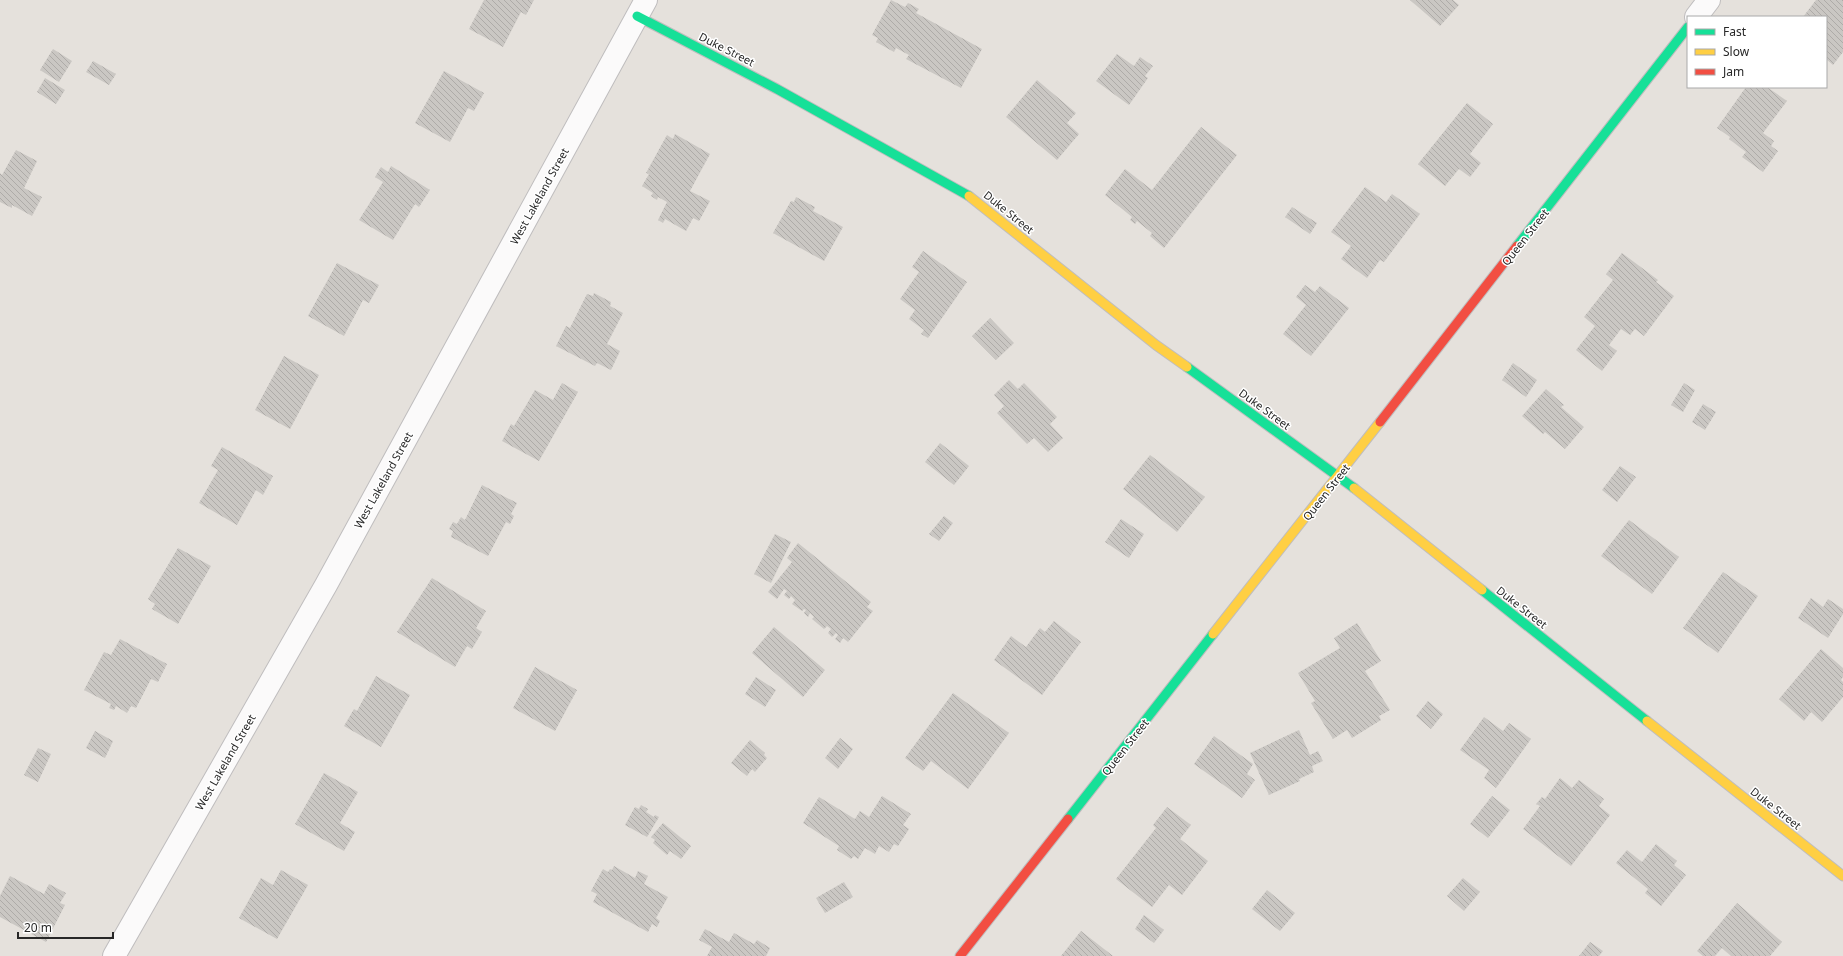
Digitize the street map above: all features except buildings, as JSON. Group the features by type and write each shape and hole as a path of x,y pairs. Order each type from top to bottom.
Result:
{"street":[{"path":"1697,16 1709,0"},
{"name":"Duke Street","path":"641,8 777,89 966,194 1156,345 1338,476 1843,876"},
{"name":"West Lakeland Street","path":"114,956 330,578 641,8"},
{"name":"Queen Street","path":"960,956 1338,476 1687,27"}],"traffic: fast":[{"path":"637,16 777,89 969,196"},
{"path":"1517,246 1687,28"},
{"path":"1187,367 1354,488"},
{"path":"1482,590 1647,721"},
{"path":"1068,819 1213,634"}],"traffic: slow":[{"path":"969,196 1156,345 1187,367"},
{"path":"1213,634 1380,422"},
{"path":"1354,488 1482,590"},
{"path":"1647,721 1843,876"}],"traffic: jam":[{"path":"1380,422 1517,246"},
{"path":"960,956 1068,819"}]}
